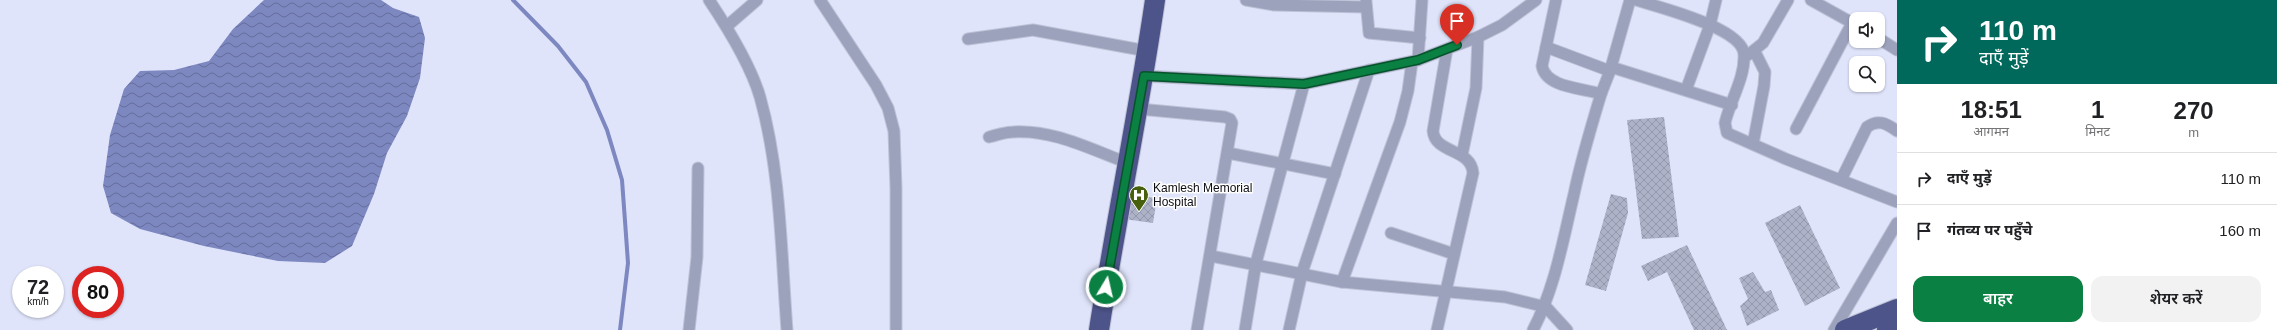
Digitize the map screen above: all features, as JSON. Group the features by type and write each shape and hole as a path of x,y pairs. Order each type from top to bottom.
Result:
{"highway":[{"path":"1099,330 1139,108 1155,0"},
{"path":"1843,329 1892,321"}],"street":[{"path":"709,0 727,26 759,96 775,172 787,330"},
{"path":"727,26 757,0"},
{"path":"820,0 876,85 888,108 894,131 896,188 896,330"},
{"path":"1246,0 1274,5 1366,4 1369,33 1420,38"},
{"path":"1342,282 1400,122 1420,38 1422,0"},
{"path":"1144,76 1304,84 1415,61 1478,37 1502,25 1536,0"},
{"path":"1556,0 1542,66 1546,76 1551,80 1601,94"},
{"path":"1533,330 1546,307 1564,240 1587,138 1610,69 1630,0"},
{"path":"1636,0 1710,24 1739,43 1744,58 1732,104 1725,123 1727,133 1897,202"},
{"path":"1686,90 1710,24 1716,0"},
{"path":"1744,58 1755,52 1763,43 1788,0"},
{"path":"1811,0 1849,21"},
{"path":"968,39 1033,30 1147,51"},
{"path":"1796,128 1849,33"},
{"path":"1462,155 1476,88 1478,37"},
{"path":"1885,42 1897,50"},
{"path":"1546,47 1610,69 1732,104"},
{"path":"1437,330 1473,173 1473,165 1462,155 1437,143 1433,138 1432,130 1447,49"},
{"path":"1753,144 1764,86 1765,72 1755,52"},
{"path":"1289,330 1302,273 1369,70"},
{"path":"1245,330 1256,263 1304,84"},
{"path":"1139,108 1230,119 1232,123 1198,330"},
{"path":"1841,180 1867,127 1874,122 1879,122 1897,131"},
{"path":"989,137 1012,132 1033,132 1058,137 1128,163"},
{"path":"1228,153 1335,174"},
{"path":"689,330 697,257 698,168"},
{"path":"1843,329 1897,223"},
{"path":"1391,233 1454,254"},
{"path":"1211,256 1256,263 1342,282 1445,290 1505,297 1546,307 1568,330"}],"water":[{"path":"264,0 381,0 393,8 419,17 425,38 420,78 407,116 387,153 374,194 352,246 325,263 278,261 204,246 140,229 111,213 103,186 110,135 124,89 140,71 174,70 209,61 233,29"}],"building":[{"path":"1664,117 1679,237 1642,239 1627,120"},
{"path":"1123,194 1157,198 1153,223 1124,219"},
{"path":"1611,194 1627,198 1628,213 1606,291 1585,285"},
{"path":"1800,205 1840,288 1805,306 1765,223"},
{"path":"1687,245 1727,330 1694,330 1667,272 1648,281 1641,266"},
{"path":"1753,272 1765,292 1771,290 1779,310 1747,326 1740,306 1748,299 1739,278"}],"waterway":[{"path":"513,0 558,46 586,82 607,130 622,180 628,263 620,330"}],"place":[{"name":"Kamlesh Memorial Hospital","path":"1139,212"}],"route":[{"path":"1106,287 1112,244 1144,76 1304,84 1418,60 1457,45"}]}
